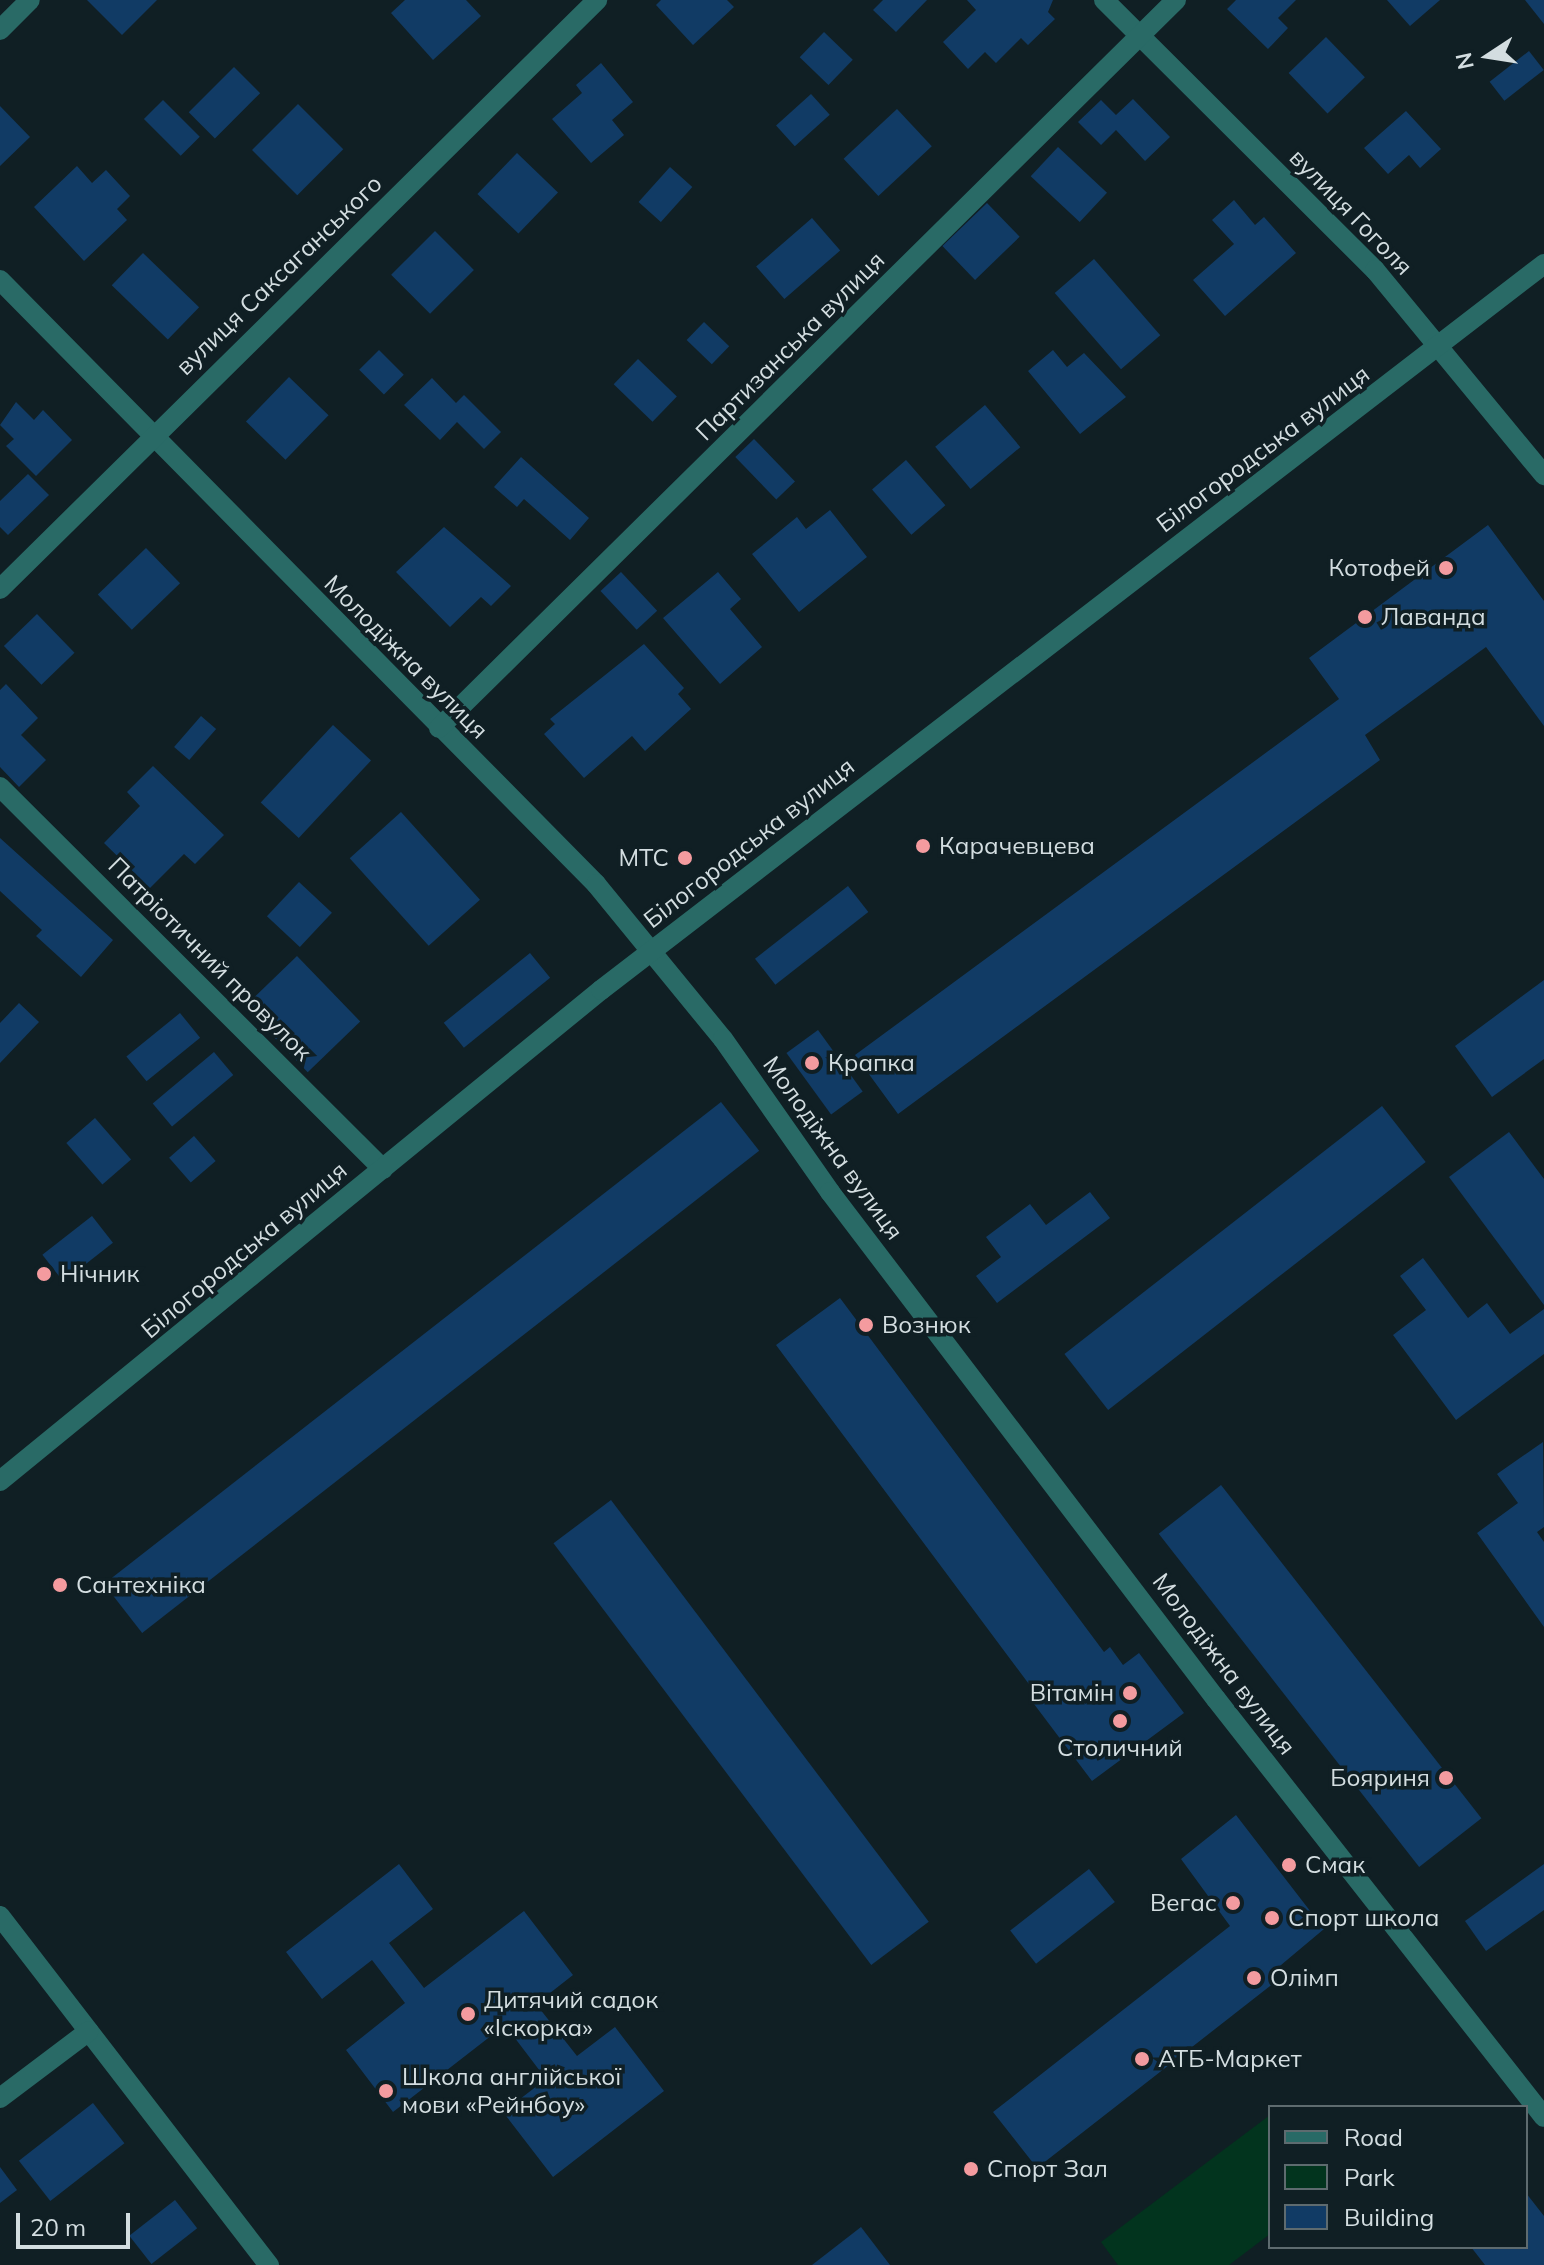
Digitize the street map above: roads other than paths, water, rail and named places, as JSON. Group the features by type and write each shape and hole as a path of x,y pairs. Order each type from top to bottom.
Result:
{"street":[{"path":"0,30 30,0"},
{"name":"вулиця Саксаганського","path":"0,589 597,0"},
{"name":"вулиця Гоголя","path":"1104,0 1375,270 1544,475"},
{"name":"Партизанська вулиця","path":"439,728 1176,0"},
{"name":"Білогородська вулиця","path":"0,1481 650,952 1544,264"},
{"name":"Молодіжна вулиця","path":"0,280 596,884 723,1039 830,1192 1216,1699 1544,2117"},
{"name":"Патріотичний провулок","path":"0,787 383,1169"},
{"path":"0,1916 269,2265"},
{"path":"0,2098 89,2031"}],"place":[{"name":"Котофей","path":"1446,568"},
{"name":"Лаванда","path":"1365,617"},
{"name":"Карачевцева","path":"923,846"},
{"name":"МТС","path":"685,858"},
{"name":"Крапка","path":"812,1063"},
{"name":"Нічник","path":"44,1274"},
{"name":"Вознюк","path":"866,1325"},
{"name":"Сантехніка","path":"60,1585"},
{"name":"Вітамін","path":"1130,1693"},
{"name":"Столичний","path":"1120,1721"},
{"name":"Бояриня","path":"1446,1778"},
{"name":"Смак","path":"1289,1865"},
{"name":"Вегас","path":"1233,1903"},
{"name":"Спорт школа","path":"1272,1918"},
{"name":"Олімп","path":"1254,1978"},
{"name":"Дитячий садок «Іскорка»","path":"468,2014"},
{"name":"АТБ-Маркет","path":"1142,2059"},
{"name":"Школа англійської мови «Рейнбоу»","path":"386,2091"},
{"name":"Спорт Зал","path":"971,2169"}]}
